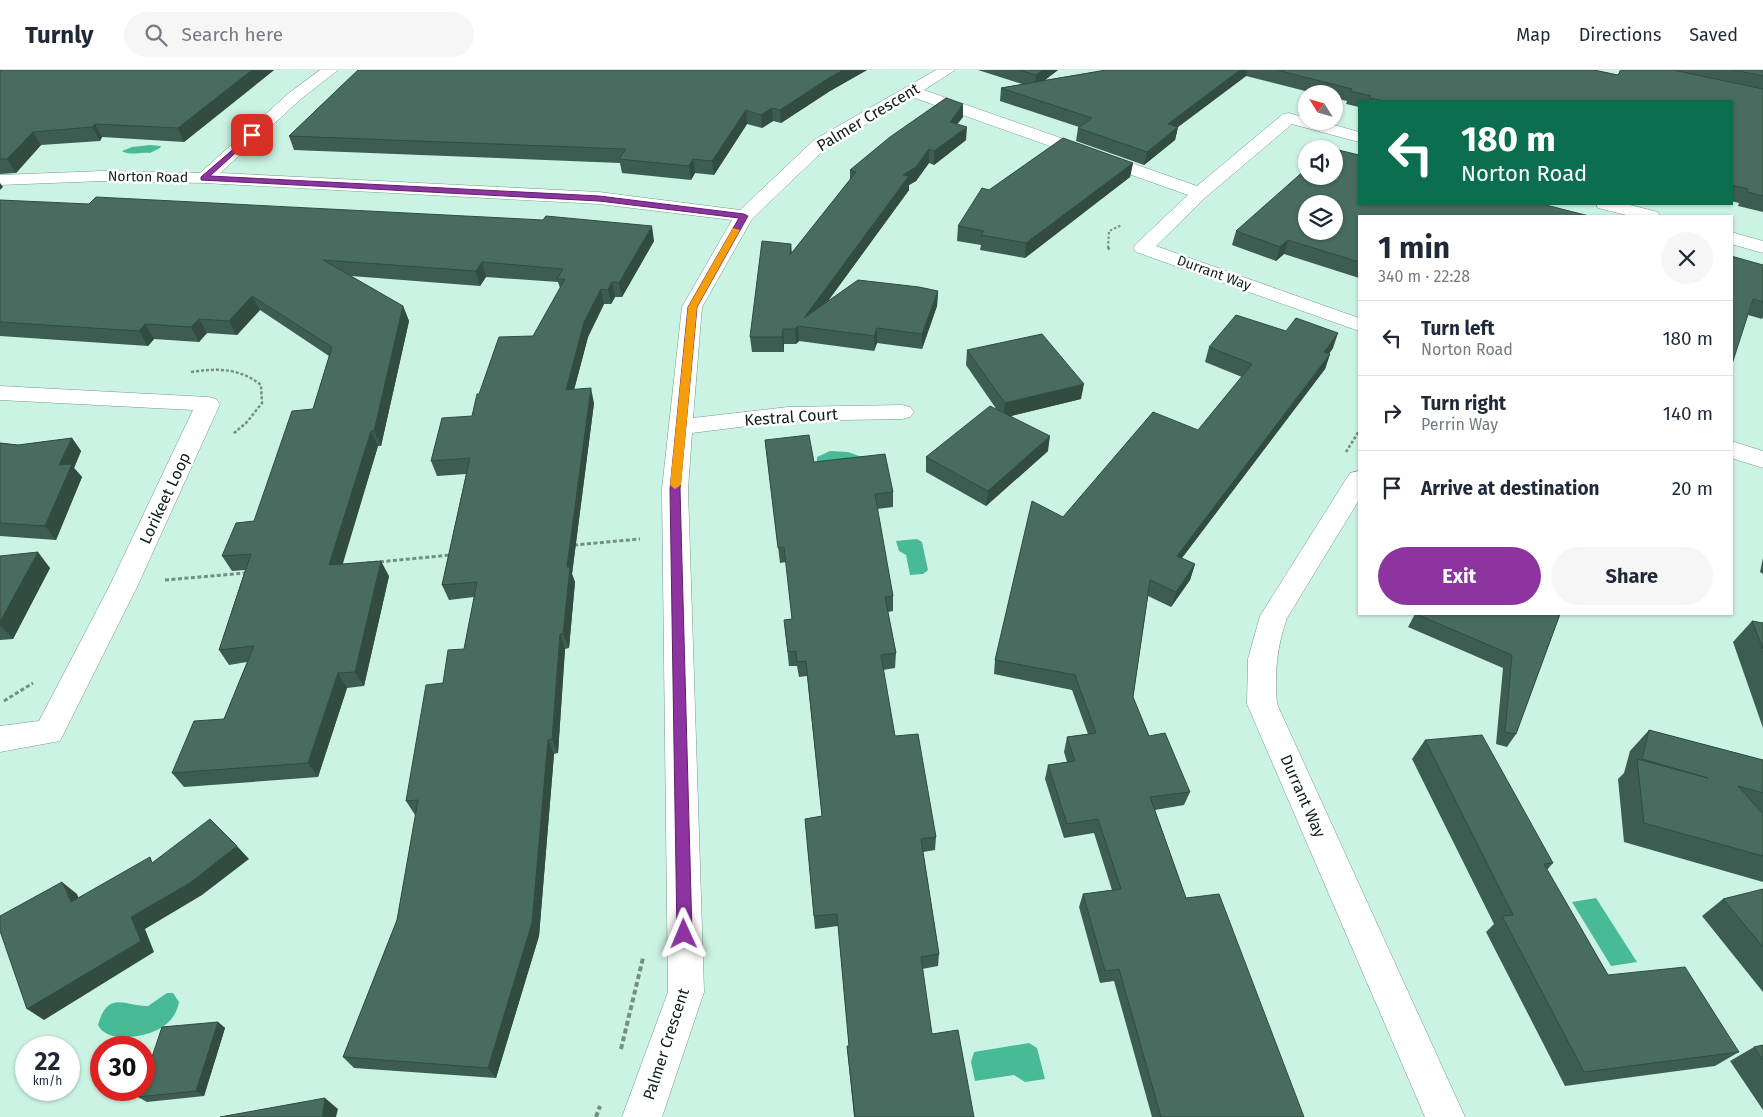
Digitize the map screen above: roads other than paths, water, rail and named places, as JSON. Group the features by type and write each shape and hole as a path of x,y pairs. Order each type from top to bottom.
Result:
{"street":[{"path":"204,178 295,96 330,70"},
{"name":"Palmer Crescent","path":"642,1117 686,992 675,489 692,307 744,216 820,144 947,70"},
{"path":"911,91 1200,193"},
{"name":"Durrant Way","path":"1358,137 1290,118 1200,193 1143,248 1358,325"},
{"name":"Norton Road","path":"0,180 102,176 204,178 599,198 744,216"},
{"path":"1609,205 1647,215"},
{"path":"1733,239 1763,247"},
{"name":"Lorikeet Loop","path":"0,393 208,404 124,585 49,732 0,739"},
{"name":"Kestral Court","path":"681,428 788,414 902,412"},
{"path":"1733,451 1763,460"},
{"name":"Durrant Way","path":"1358,481 1274,616 1266,637 1259,682 1262,704 1445,1117"}]}
